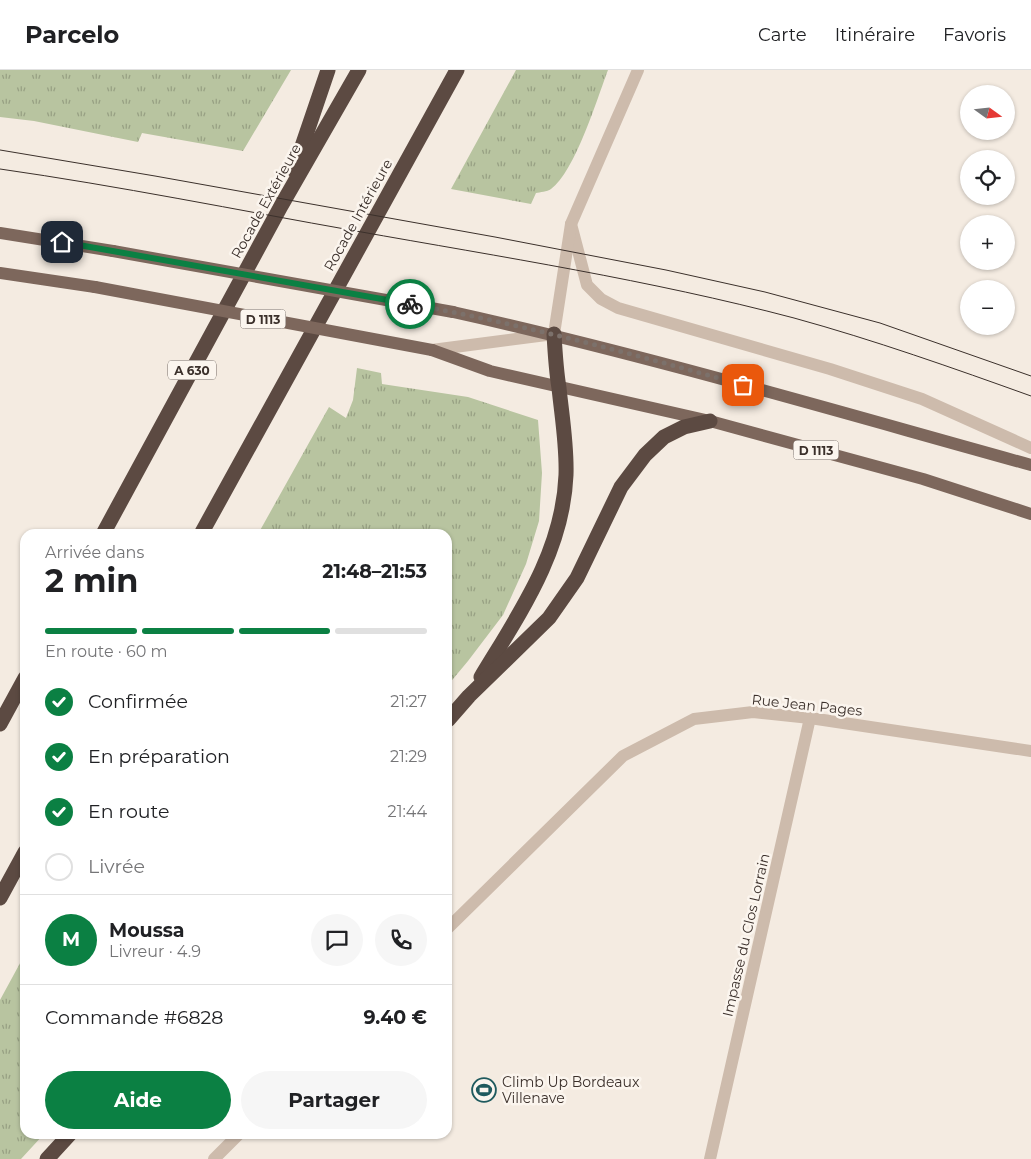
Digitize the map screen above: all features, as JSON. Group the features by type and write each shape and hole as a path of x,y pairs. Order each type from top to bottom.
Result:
{"highway":[{"path":"282,206 328,70"},
{"name":"Rocade Extérieure","path":"107,529 282,206 359,70"},
{"name":"Rocade Intérieure","path":"204,529 457,70"},
{"path":"469,696 526,604 547,561 558,529 566,476 565,436 558,386 554,334"},
{"path":"452,715 469,696 549,618 577,578 621,487 645,455 664,437 684,427 710,421"},
{"path":"0,724 20,687"},
{"path":"0,898 20,861"},
{"path":"47,1159 65,1139"}],"main road":[{"path":"0,233 113,251 452,312 554,334 1031,465"},
{"name":"D 1113","path":"0,273 95,287 432,350 490,371 710,421 923,479 1031,514"}],"street":[{"path":"432,350 554,334 571,224 638,70"},
{"path":"571,224 587,285 602,299 618,308 821,366 922,399 1031,448"},
{"name":"Rue Jean Pages","path":"452,924 622,756 694,719 753,712 810,718 1031,751"},
{"name":"Impasse du Clos Lorrain","path":"710,1159 810,718"},
{"path":"214,1159 234,1139"}],"green space":[{"path":"0,70 291,70 243,151 142,133 138,142 34,121 0,117"},
{"path":"516,70 608,70 577,152 560,180 551,189 536,193 531,204 451,189"},
{"path":"357,368 381,373 382,384 468,397 538,420 542,473 539,521 526,564 503,615 452,680 452,529 261,529 329,407 346,418 353,400"},
{"path":"20,963 20,1139 39,1139 21,1159 0,1159 0,1000"}],"tram line":[{"path":"0,150 495,237 666,270 765,292 880,323 1031,376"},
{"path":"0,169 521,260 740,304 854,336 1031,396"}],"way so far":[{"path":"410,304 554,334 743,385"}],"place":[{"name":"Climb Up Bordeaux Villenave","path":"484,1090"}],"route":[{"path":"62,242 410,304"}]}
